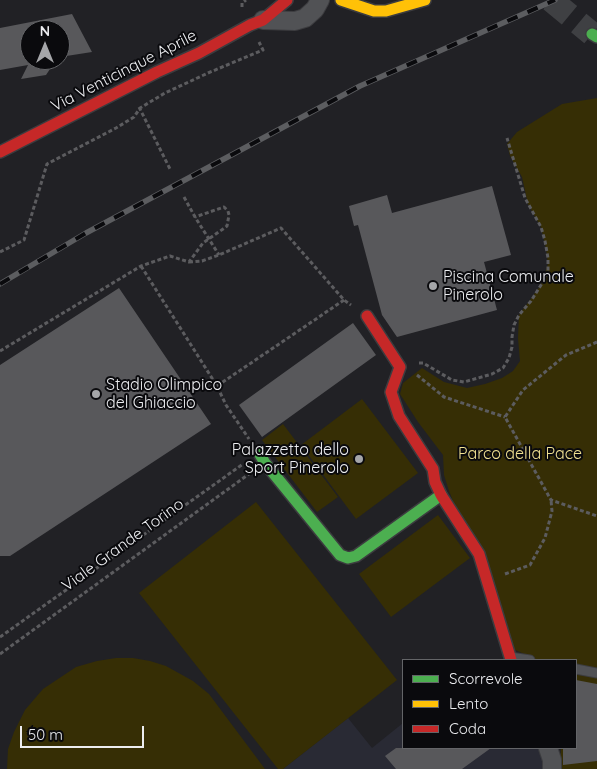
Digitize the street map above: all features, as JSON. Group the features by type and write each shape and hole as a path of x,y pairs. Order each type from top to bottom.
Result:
{"street":[{"name":"Via Venticinque Aprile","path":"0,152 263,20 288,0"},
{"path":"263,20 295,20 305,18 315,9 320,0"},
{"path":"341,0 374,11 386,11 406,2 425,0"},
{"path":"367,316 400,367 392,392 399,416 433,469 435,482 441,495 479,554 511,658"},
{"path":"262,458 340,555 348,558 356,556 441,495"},
{"path":"548,749 552,760 552,769"}],"lane":[{"path":"577,669 597,673"}],"path":[{"path":"0,252 24,240 47,164 134,117 140,108 170,169"},
{"path":"400,367 407,363 423,363 452,380 464,382 492,374 502,368 509,358 514,325 548,272 548,258 541,227 525,198 507,138"},
{"path":"184,197 219,255"},
{"path":"189,262 203,243 227,226 229,215 224,206 195,217"},
{"path":"0,351 141,266 170,256 189,262 202,261 282,228 344,300 217,386"},
{"path":"0,638 262,458 226,405 217,386 141,266"},
{"path":"487,581 530,565 545,538 552,511 551,500 505,417 523,390 566,355 597,342"},
{"name":"Viale Grande Torino","path":"0,654 262,458"},
{"path":"551,500 597,516"}],"shaded area":[{"path":"348,718 372,748 402,724 402,749 540,749 545,769 283,769"}],"green space":[{"name":"Parco della Pace","path":"597,98 597,769 560,769 561,749 577,749 577,659 529,659 529,656 513,649 449,491 444,475 443,455 400,394 403,383 422,368 444,382 467,388 502,378 513,371 520,361 519,315 541,285 548,264 541,227 528,204 522,177 510,156 507,144 517,132 562,104"},
{"name":"Palazzetto dello Sport Pinerolo","path":"362,399 418,473 356,519 301,445"},
{"name":"Palazzetto dello Sport Pinerolo","path":"283,424 338,497 317,512 262,440"},
{"path":"256,502 397,680 283,769 278,769 139,593"},
{"path":"438,515 470,558 391,617 359,574"},
{"path":"116,658 150,661 166,666 193,681 209,694 265,769 7,769 8,749 14,732 25,710 43,689 76,667"}],"building":[{"path":"72,14 92,52 70,55 70,20 41,20"},
{"path":"20,24 20,66 0,70 0,28"},
{"path":"26,70 49,70 46,75 21,79"},
{"name":"Piscina Comunale Pinerolo","path":"492,186 511,255 484,262 497,310 397,337 382,315 358,225 354,226 349,206 387,195 392,213"},
{"name":"Stadio Olimpico del Ghiaccio","path":"119,288 211,424 10,556 0,556 0,365"},
{"path":"353,323 376,355 262,437 239,405"},
{"path":"577,680 597,684 597,761 563,765 563,749 577,749"},
{"path":"396,748 490,749 462,769 396,769 385,756"}],"tunnel":[{"path":"551,0 592,34"}],"railway":[{"path":"0,284 86,233 360,86 555,0"}],"traffic: fast":[{"path":"592,34 597,37"},
{"path":"259,453 265,463 340,555 348,558 356,556 441,495"}],"traffic: slow":[{"path":"341,0 374,11 386,11 425,0"}],"traffic: jam":[{"path":"0,152 263,20 287,0"},
{"path":"367,316 400,367 391,392 399,416 433,469 435,482 441,495 479,554 511,659"}],"place":[{"name":"Piscina Comunale Pinerolo","path":"433,286"},
{"name":"Stadio Olimpico del Ghiaccio","path":"96,394"},
{"name":"Palazzetto dello Sport Pinerolo","path":"359,459"}]}
